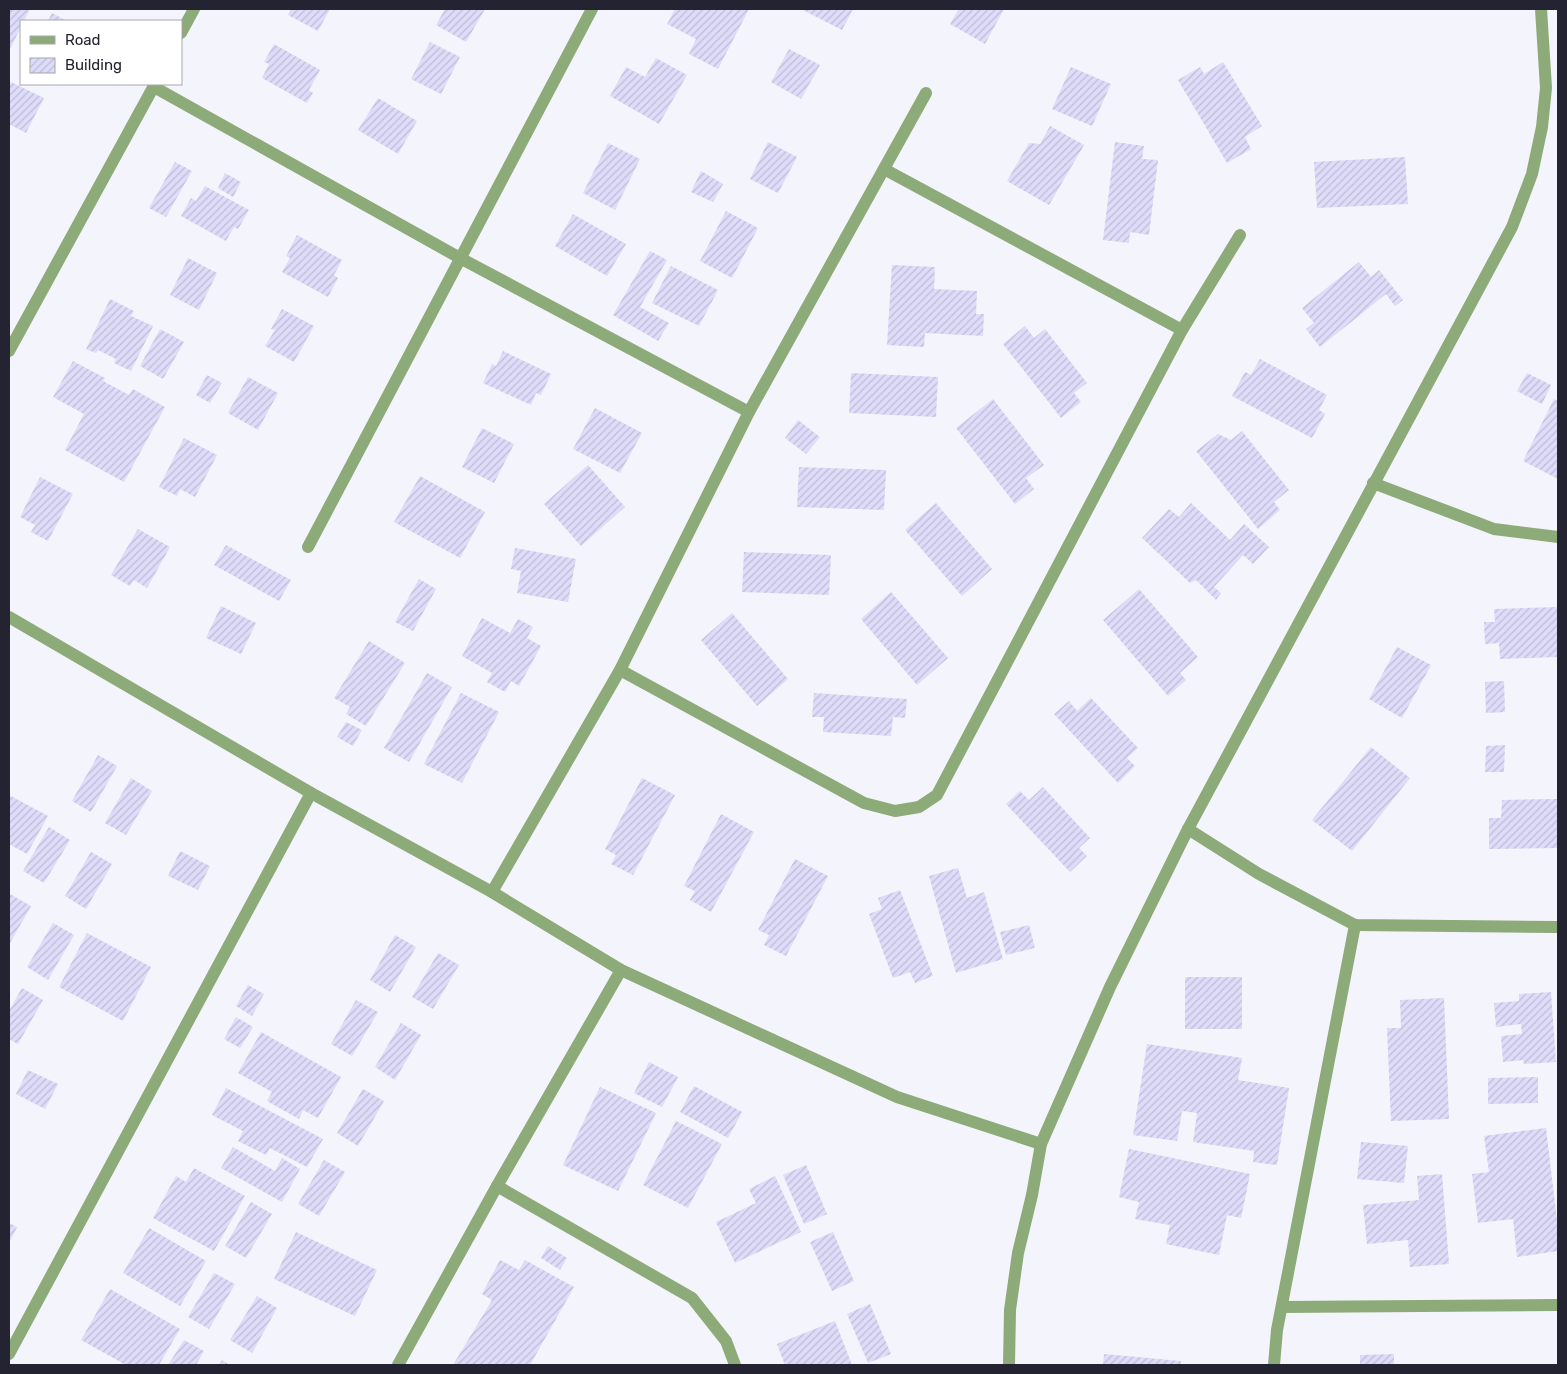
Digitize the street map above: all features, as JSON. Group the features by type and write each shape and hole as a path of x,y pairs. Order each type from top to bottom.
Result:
{"street":[{"path":"182,31 194,9"},
{"path":"308,547 592,9"},
{"path":"1010,1365 1010,1310 1017,1263 1041,1144 1110,987 1188,829 1512,227 1532,174 1542,127 1546,88 1540,9"},
{"path":"9,351 154,85 460,258 749,412"},
{"path":"492,892 620,670 749,412 926,93"},
{"path":"884,169 1182,330"},
{"path":"620,670 864,803 895,811 919,807 937,795 1182,330 1240,235"},
{"path":"1373,483 1494,529 1558,537"},
{"path":"9,617 311,793 492,892 621,970 897,1097 1041,1144"},
{"path":"9,1354 311,793"},
{"path":"1188,829 1259,874 1355,925 1558,927"},
{"path":"1274,1365 1277,1330 1355,925"},
{"path":"398,1365 621,970"},
{"path":"498,1186 692,1298 726,1341 735,1365"},
{"path":"1282,1307 1558,1305"}],"building":[{"path":"9,9 30,9 24,20 20,20 20,28 11,48 9,47"},
{"path":"291,9 330,9 318,31 288,15"},
{"path":"445,9 485,9 466,42 436,25"},
{"path":"675,9 749,9 718,69 689,54 696,39 667,24"},
{"path":"801,9 853,9 842,30"},
{"path":"959,9 1004,9 985,44 950,24"},
{"path":"52,13 65,20 48,20"},
{"path":"430,42 460,57 441,94 411,79"},
{"path":"274,44 320,70 309,90 313,93 307,103 262,78 269,64 264,62"},
{"path":"789,49 820,65 801,99 771,82"},
{"path":"656,58 687,75 659,124 610,96 626,67 645,77"},
{"path":"1223,62 1262,126 1245,137 1251,149 1227,163 1178,80 1200,67 1204,74"},
{"path":"1071,67 1111,84 1092,126 1052,109"},
{"path":"11,82 44,98 26,133 9,124 9,86"},
{"path":"378,98 417,121 398,154 358,130"},
{"path":"1050,126 1084,145 1049,205 1007,181 1029,143 1040,144"},
{"path":"768,142 797,157 778,193 750,179"},
{"path":"1115,142 1144,146 1142,159 1158,160 1149,235 1130,232 1129,243 1103,240"},
{"path":"608,143 640,159 615,210 583,193"},
{"path":"1405,157 1408,204 1317,208 1314,162"},
{"path":"175,162 192,171 166,217 149,208"},
{"path":"701,171 723,184 713,202 691,192"},
{"path":"225,173 241,182 233,197 218,188"},
{"path":"205,186 249,210 238,229 234,227 226,241 181,216 191,198 196,201"},
{"path":"726,211 758,228 732,278 700,261"},
{"path":"573,214 626,244 607,276 555,246"},
{"path":"297,235 342,260 334,275 338,278 328,297 282,272 290,258 286,256"},
{"path":"650,251 667,260 640,307 669,323 658,341 613,315"},
{"path":"188,258 217,273 199,310 170,295"},
{"path":"1359,262 1371,277 1379,270 1403,300 1395,306 1386,294 1320,347 1306,329 1314,323 1302,308"},
{"path":"892,265 935,267 934,289 977,291 976,314 984,314 983,336 925,333 924,347 887,345"},
{"path":"671,266 718,290 699,326 652,303"},
{"path":"110,299 134,311 131,316 153,326 131,371 114,363 116,359 98,350 96,353 86,349"},
{"path":"282,309 314,326 294,362 265,346 275,330 271,329"},
{"path":"1025,326 1034,338 1045,329 1087,383 1074,393 1081,402 1061,418 1003,344"},
{"path":"160,329 184,342 163,379 140,366"},
{"path":"503,351 551,374 541,395 536,393 531,405 483,383 492,364 496,366"},
{"path":"1260,359 1327,395 1319,410 1325,414 1312,438 1232,396 1245,372 1251,375"},
{"path":"73,361 105,378 103,381 129,395 133,389 165,407 124,482 65,450 84,414 53,397"},
{"path":"851,373 938,377 936,417 849,413"},
{"path":"1527,373 1551,385 1542,404 1517,391"},
{"path":"207,375 222,383 210,403 196,395"},
{"path":"248,377 278,393 258,430 228,413"},
{"path":"993,399 1044,465 1026,478 1034,489 1015,504 956,428"},
{"path":"1554,399 1558,401 1558,479 1523,461"},
{"path":"595,408 642,433 620,473 573,449"},
{"path":"798,420 820,437 806,454 785,438"},
{"path":"482,428 514,444 494,483 462,467"},
{"path":"1242,431 1289,490 1274,502 1280,510 1258,529 1196,451 1218,434 1231,440"},
{"path":"184,438 217,455 195,497 180,489 177,496 159,487"},
{"path":"588,465 625,507 581,546 544,504"},
{"path":"799,467 886,470 884,510 797,507"},
{"path":"420,476 485,512 460,558 394,522"},
{"path":"40,477 73,494 48,541 31,532 35,525 20,517"},
{"path":"936,503 992,569 962,596 905,530"},
{"path":"1191,503 1230,540 1244,524 1269,547 1253,564 1243,555 1214,587 1221,593 1216,600 1196,580 1190,583 1142,538 1169,509 1179,517"},
{"path":"138,529 170,547 147,588 134,580 130,586 111,575"},
{"path":"226,545 291,580 279,601 214,565"},
{"path":"515,548 576,559 568,602 517,593 521,571 511,569"},
{"path":"744,552 831,555 829,595 742,592"},
{"path":"419,579 436,589 413,631 395,622"},
{"path":"1139,589 1198,657 1180,673 1186,680 1168,696 1103,620"},
{"path":"891,592 948,658 917,685 861,619"},
{"path":"221,606 256,623 241,654 206,638"},
{"path":"1558,607 1558,657 1500,659 1499,643 1485,644 1484,622 1495,622 1494,609"},
{"path":"732,613 788,679 757,706 701,640"},
{"path":"482,618 510,633 518,619 533,627 527,638 541,646 519,686 511,681 505,692 487,682 492,673 462,656"},
{"path":"369,641 405,663 366,726 346,714 350,707 334,698"},
{"path":"1397,647 1431,665 1402,718 1369,699"},
{"path":"427,673 452,687 409,762 384,748"},
{"path":"1504,681 1505,712 1486,713 1485,682"},
{"path":"461,693 499,712 462,783 424,764"},
{"path":"814,693 907,699 905,718 893,717 891,736 823,732 824,717 812,717"},
{"path":"1091,698 1138,748 1127,758 1135,766 1118,783 1054,714 1069,701 1077,711"},
{"path":"346,722 362,730 353,746 337,737"},
{"path":"1505,745 1504,772 1485,772 1486,746"},
{"path":"1371,747 1410,778 1352,851 1312,820"},
{"path":"98,755 117,766 91,812 72,801"},
{"path":"131,778 152,791 126,835 105,823"},
{"path":"642,778 675,795 633,875 611,864 616,855 605,849"},
{"path":"1043,787 1090,838 1079,848 1087,856 1070,872 1006,804 1020,791 1029,800"},
{"path":"9,795 48,816 27,854 9,844"},
{"path":"1558,799 1558,848 1489,849 1489,818 1501,818 1502,800"},
{"path":"721,814 754,832 711,912 690,900 695,891 684,886"},
{"path":"49,827 70,840 44,883 23,871"},
{"path":"180,851 210,866 198,890 168,876"},
{"path":"91,852 112,864 86,909 65,896"},
{"path":"795,859 828,876 786,956 764,945 769,935 758,930"},
{"path":"958,868 967,898 984,892 1003,959 956,973 929,876"},
{"path":"900,890 933,976 915,983 910,972 893,978 869,914 882,909 878,898"},
{"path":"10,894 31,906 9,945 9,897"},
{"path":"53,923 74,935 48,980 27,967"},
{"path":"1029,925 1035,948 1006,955 1000,932"},
{"path":"87,933 151,967 123,1021 59,987"},
{"path":"395,935 416,947 390,992 370,980"},
{"path":"438,953 459,965 433,1009 412,997"},
{"path":"1185,977 1242,977 1242,1029 1185,1029"},
{"path":"248,985 264,994 252,1016 236,1006"},
{"path":"22,988 43,1000 18,1044 9,1039 9,1011"},
{"path":"1551,992 1556,1062 1524,1064 1523,1060 1503,1062 1501,1036 1522,1034 1521,1024 1496,1027 1494,1003 1519,1001 1519,994"},
{"path":"1444,998 1449,1119 1391,1121 1387,1028 1401,1028 1400,1000"},
{"path":"356,1000 378,1012 352,1056 331,1044"},
{"path":"236,1017 253,1027 240,1048 224,1039"},
{"path":"401,1023 421,1035 395,1080 375,1067"},
{"path":"261,1032 341,1077 318,1118 303,1110 299,1119 267,1101 272,1092 238,1073"},
{"path":"1147,1044 1242,1058 1238,1080 1289,1088 1277,1165 1253,1162 1254,1151 1193,1142 1197,1113 1182,1111 1177,1141 1133,1135"},
{"path":"649,1062 678,1077 662,1107 634,1093"},
{"path":"28,1070 58,1084 45,1109 16,1094"},
{"path":"1538,1077 1538,1103 1488,1104 1488,1078"},
{"path":"694,1086 742,1112 728,1138 680,1112"},
{"path":"600,1087 656,1113 618,1191 563,1165"},
{"path":"226,1088 323,1139 307,1167 270,1148 266,1155 238,1141 243,1131 212,1115"},
{"path":"363,1089 384,1101 358,1146 337,1133"},
{"path":"676,1121 722,1144 688,1208 643,1185"},
{"path":"1546,1128 1558,1229 1558,1251 1517,1257 1513,1219 1478,1223 1472,1174 1489,1172 1484,1136"},
{"path":"1361,1142 1408,1146 1404,1183 1357,1179"},
{"path":"233,1147 275,1171 282,1158 300,1169 282,1202 221,1168"},
{"path":"1129,1149 1250,1174 1241,1218 1227,1215 1219,1255 1166,1244 1170,1225 1135,1219 1139,1202 1119,1197"},
{"path":"324,1160 345,1172 319,1216 298,1204"},
{"path":"806,1165 827,1214 804,1224 783,1175"},
{"path":"194,1168 245,1196 214,1251 153,1218 176,1176 186,1182"},
{"path":"1442,1174 1449,1264 1410,1267 1408,1240 1367,1244 1363,1205 1419,1200 1417,1176"},
{"path":"775,1176 801,1232 735,1263 716,1222 756,1203 749,1189"},
{"path":"251,1202 272,1214 246,1258 225,1246"},
{"path":"9,1223 17,1227 9,1243"},
{"path":"149,1228 206,1261 180,1306 123,1273"},
{"path":"296,1232 377,1270 355,1316 274,1279"},
{"path":"833,1232 854,1281 832,1291 810,1242"},
{"path":"548,1246 567,1258 560,1270 541,1258"},
{"path":"500,1260 519,1270 525,1260 574,1287 530,1365 453,1365 492,1300 482,1294"},
{"path":"214,1273 235,1284 209,1329 188,1317"},
{"path":"110,1289 180,1329 159,1365 126,1365 81,1340"},
{"path":"257,1296 277,1308 252,1353 230,1340"},
{"path":"870,1304 891,1354 868,1363 847,1314"},
{"path":"835,1321 852,1365 785,1365 777,1344"},
{"path":"184,1340 204,1351 196,1365 168,1365"},
{"path":"1104,1354 1181,1361 1181,1365 1103,1365"},
{"path":"1394,1354 1394,1365 1360,1365 1360,1355"},
{"path":"222,1360 230,1365 219,1365"}]}
